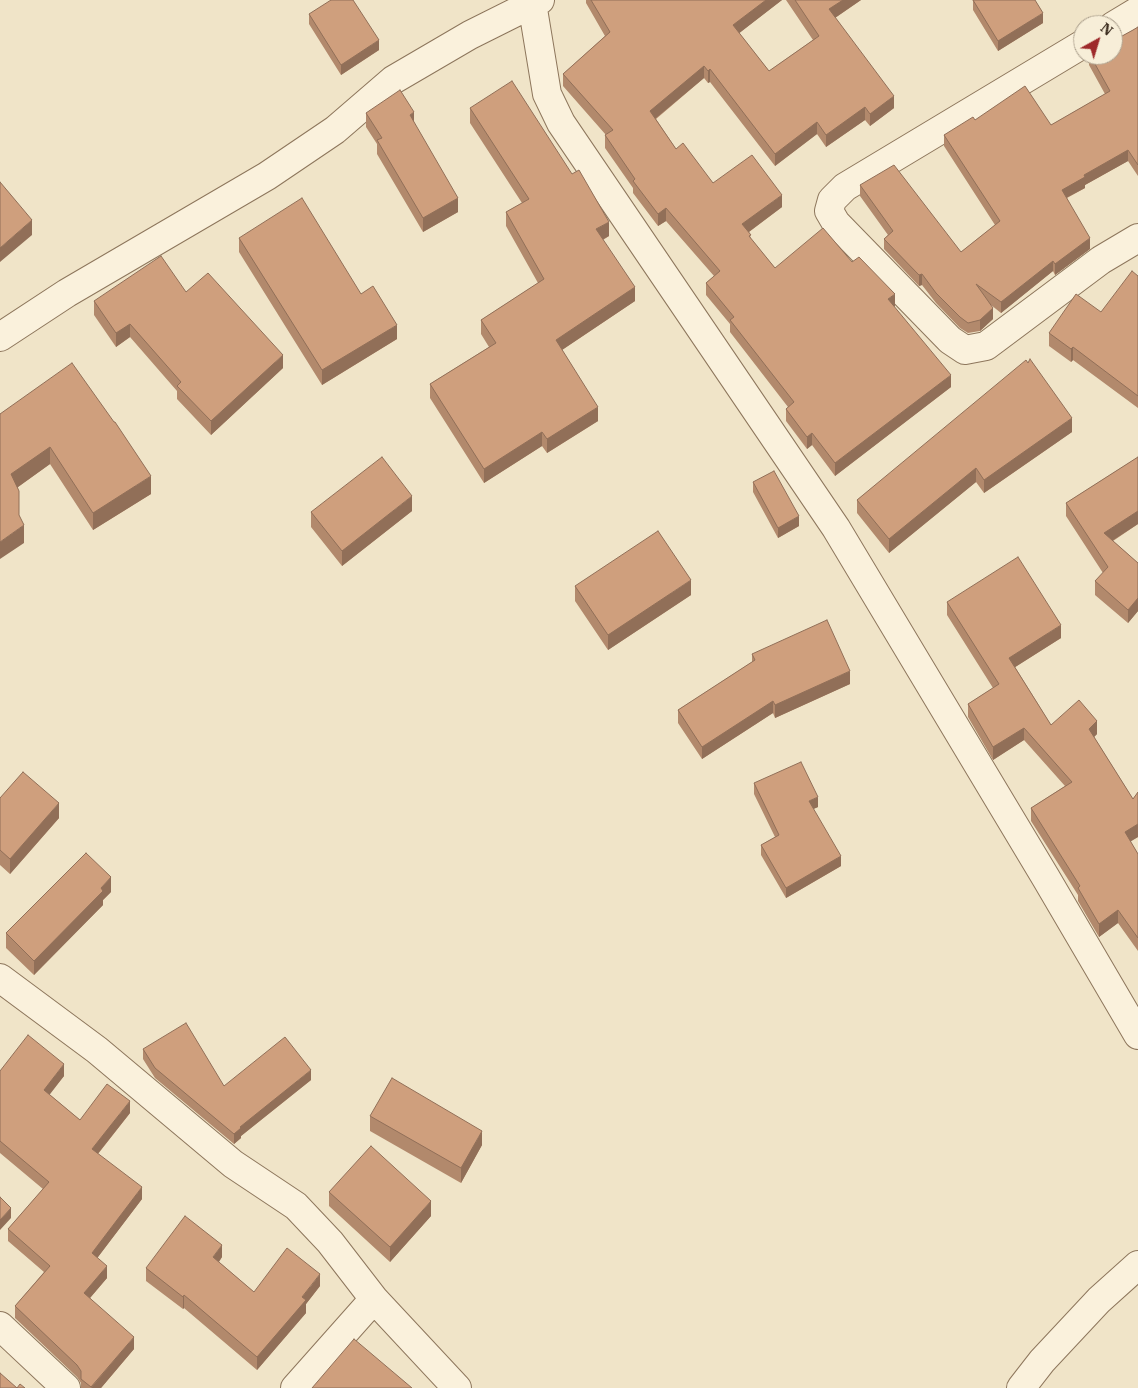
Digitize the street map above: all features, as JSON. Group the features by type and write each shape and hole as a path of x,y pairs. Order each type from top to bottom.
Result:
{"street":[{"path":"0,337 67,293 267,176 335,130 393,80 470,35 536,2 547,94 561,123 836,528 1138,1035"},
{"path":"1123,20 1138,11"},
{"path":"1073,50 845,188 832,200 830,211 836,223 950,340 965,350 986,346 1101,260 1138,238"},
{"path":"0,978 97,1050 233,1164 296,1206 330,1242 374,1299 457,1388"},
{"path":"1021,1388 1042,1361 1099,1300 1138,1265"},
{"path":"296,1388 374,1299"},
{"path":"0,1326 66,1388"}],"building":[{"path":"331,0 353,0 379,40 341,65 309,14"},
{"path":"591,0 766,0 733,25 769,71 819,36 795,0 843,0 829,9 894,96 870,114 865,107 826,135 817,122 775,154 710,69 708,71 704,66 650,111 676,149 683,143 713,183 752,155 782,195 742,224 751,235 749,236 775,268 823,228 852,262 859,257 895,294 888,299 951,375 835,463 812,433 807,437 786,409 794,402 730,320 734,317 706,283 720,271 666,208 658,214 633,181 635,179 605,135 613,130 563,74 610,32"},
{"path":"973,0 1035,0 1043,13 998,41"},
{"path":"1138,27 1138,165 1128,150 1062,190 1090,238 1055,264 1053,261 1001,302 976,284 993,308 980,320 968,323 936,293 922,274 919,275 884,239 893,231 860,185 894,165 961,252 1000,221 944,135 973,117 975,120 1025,86 1051,125 1110,91 1096,65 1123,65 1123,35"},
{"path":"512,81 572,174 579,170 609,222 596,229 635,287 556,340 598,407 547,439 542,432 484,469 430,384 496,343 481,320 544,279 506,212 529,199 470,108"},
{"path":"400,90 414,112 410,115 458,198 423,218 377,140 382,138 366,113"},
{"path":"0,182 32,220 0,248"},
{"path":"302,198 361,294 373,286 397,325 322,370 239,238"},
{"path":"161,256 186,292 208,273 283,355 211,421 177,386 181,382 130,324 116,333 94,301"},
{"path":"1132,271 1138,276 1138,396 1073,347 1071,349 1049,333 1076,294 1101,312"},
{"path":"1030,359 1072,418 984,480 976,468 889,539 857,500 1026,360 1028,363"},
{"path":"72,363 151,476 93,513 50,447 11,474 19,491 19,515 24,525 0,542 0,414"},
{"path":"382,457 412,496 342,551 311,512"},
{"path":"1138,457 1138,511 1104,533 1138,563 1138,598 1128,610 1095,581 1108,567 1066,503"},
{"path":"774,471 799,516 778,528 753,482"},
{"path":"658,531 691,580 608,635 575,586"},
{"path":"1018,557 1061,625 1009,658 1051,725 1079,700 1097,721 1089,729 1133,799 1138,792 1138,824 1125,832 1138,854 1138,938 1118,910 1099,924 1078,888 1080,886 1031,808 1072,782 1024,728 993,747 968,704 999,684 947,602"},
{"path":"827,620 850,671 775,705 773,701 702,747 678,710 755,660 752,654"},
{"path":"801,762 818,797 809,801 841,856 786,888 761,845 779,835 754,783"},
{"path":"23,772 59,803 10,859 0,850 0,798"},
{"path":"86,853 111,877 101,888 103,891 34,961 6,933"},
{"path":"186,1023 224,1086 285,1037 311,1070 240,1127 234,1134 155,1068 143,1049"},
{"path":"28,1035 64,1064 44,1090 80,1120 107,1084 130,1101 92,1149 142,1187 92,1253 107,1266 84,1293 134,1337 91,1387 81,1379 81,1371 77,1365 15,1306 50,1266 8,1229 49,1182 0,1141 0,1071"},
{"path":"392,1078 482,1131 461,1168 370,1116"},
{"path":"371,1146 431,1201 390,1247 329,1192"},
{"path":"0,1197 11,1208 0,1220"},
{"path":"185,1216 222,1245 213,1257 254,1292 287,1248 320,1274 302,1297 306,1300 257,1357 184,1295 183,1297 146,1268"},
{"path":"354,1339 412,1388 312,1388"},
{"path":"0,1373 17,1388 0,1388"},
{"path":"20,1384 25,1388 17,1388"}]}
